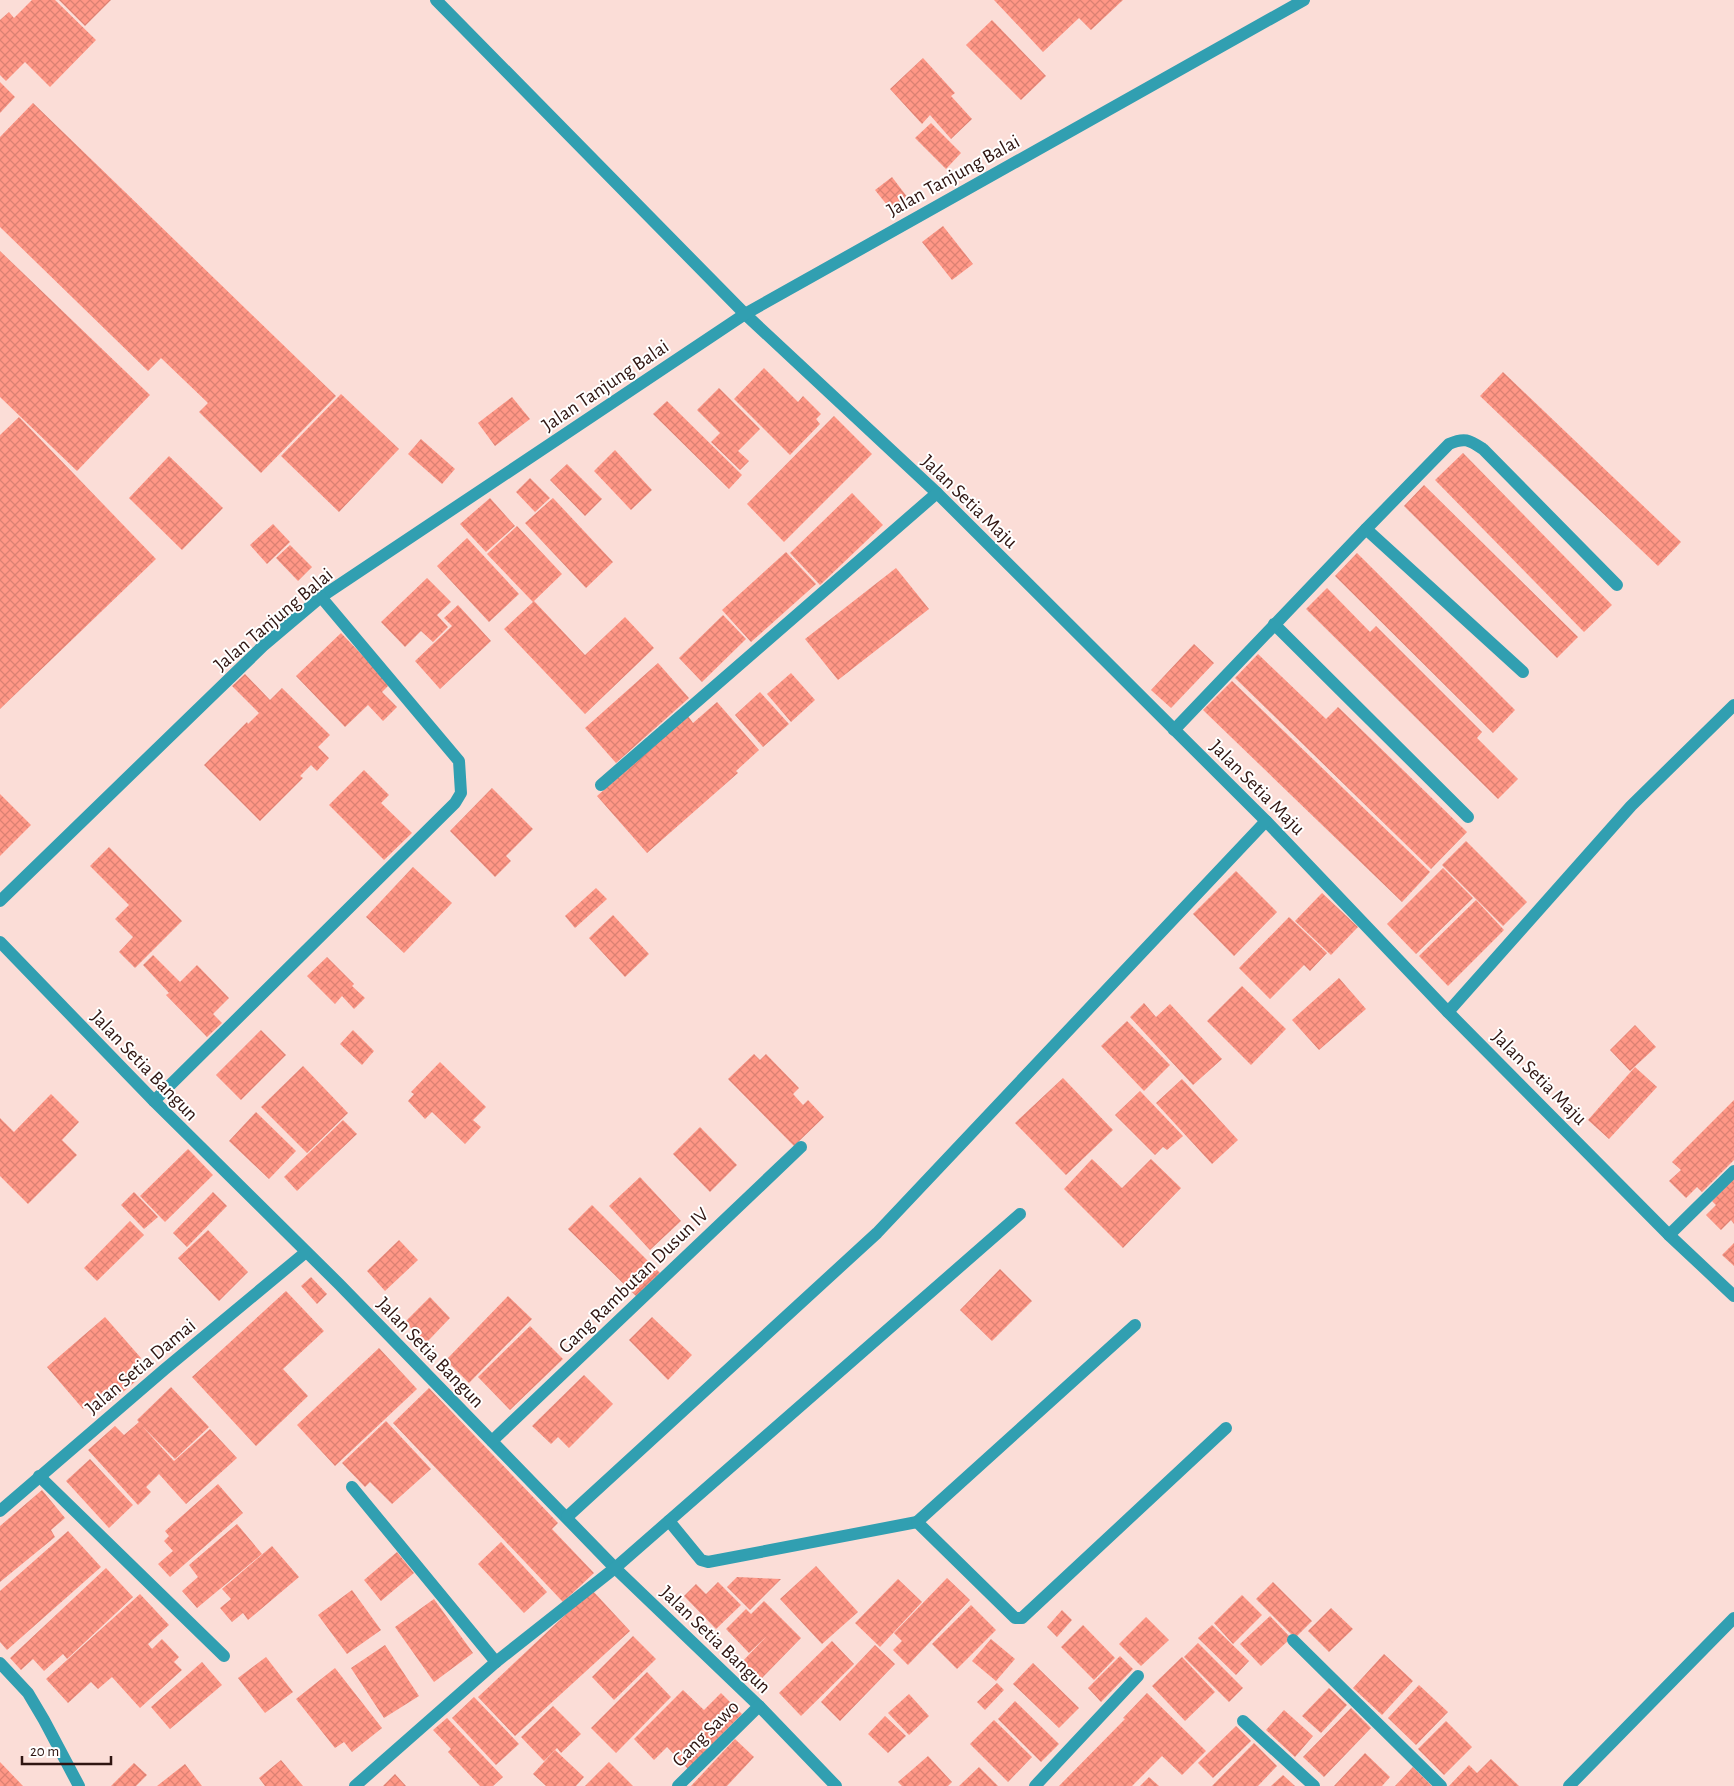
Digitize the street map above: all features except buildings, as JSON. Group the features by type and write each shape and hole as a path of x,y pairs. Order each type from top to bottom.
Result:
{"street":[{"name":"Jalan Setia Maju","path":"436,0 745,314 937,493 1266,821 1448,1012 1669,1235 1734,1296"},
{"name":"Jalan Tanjung Balai","path":"0,901 263,646 322,597 745,314 1304,0"},
{"path":"1174,730 1449,444 1458,440 1468,440 1483,449 1617,585"},
{"path":"601,785 937,493"},
{"path":"1366,529 1522,672"},
{"path":"154,1101 455,803 461,793 459,761 322,597"},
{"path":"1274,624 1468,817"},
{"path":"1448,1012 1631,806 1734,704"},
{"path":"567,1517 876,1233 1266,821"},
{"name":"Jalan Setia Bangun","path":"0,942 154,1101 306,1252 615,1568 759,1706 830,1784"},
{"name":"Gang Rambutan Dusun IV","path":"492,1441 801,1147"},
{"path":"1669,1235 1734,1171"},
{"path":"355,1786 496,1662 615,1568 1020,1214"},
{"name":"Jalan Setia Damai","path":"0,1511 165,1369 306,1252"},
{"path":"669,1521 701,1560 708,1562 917,1522 1135,1325"},
{"path":"917,1522 1019,1619 1226,1428"},
{"path":"39,1476 224,1656"},
{"path":"352,1487 496,1662"},
{"path":"1569,1786 1734,1618"},
{"path":"1294,1640 1441,1786"},
{"path":"0,1663 28,1693 80,1786"},
{"path":"1035,1786 1138,1676"},
{"name":"Gang Sawo","path":"678,1786 759,1706"},
{"path":"1243,1720 1314,1786"}]}
